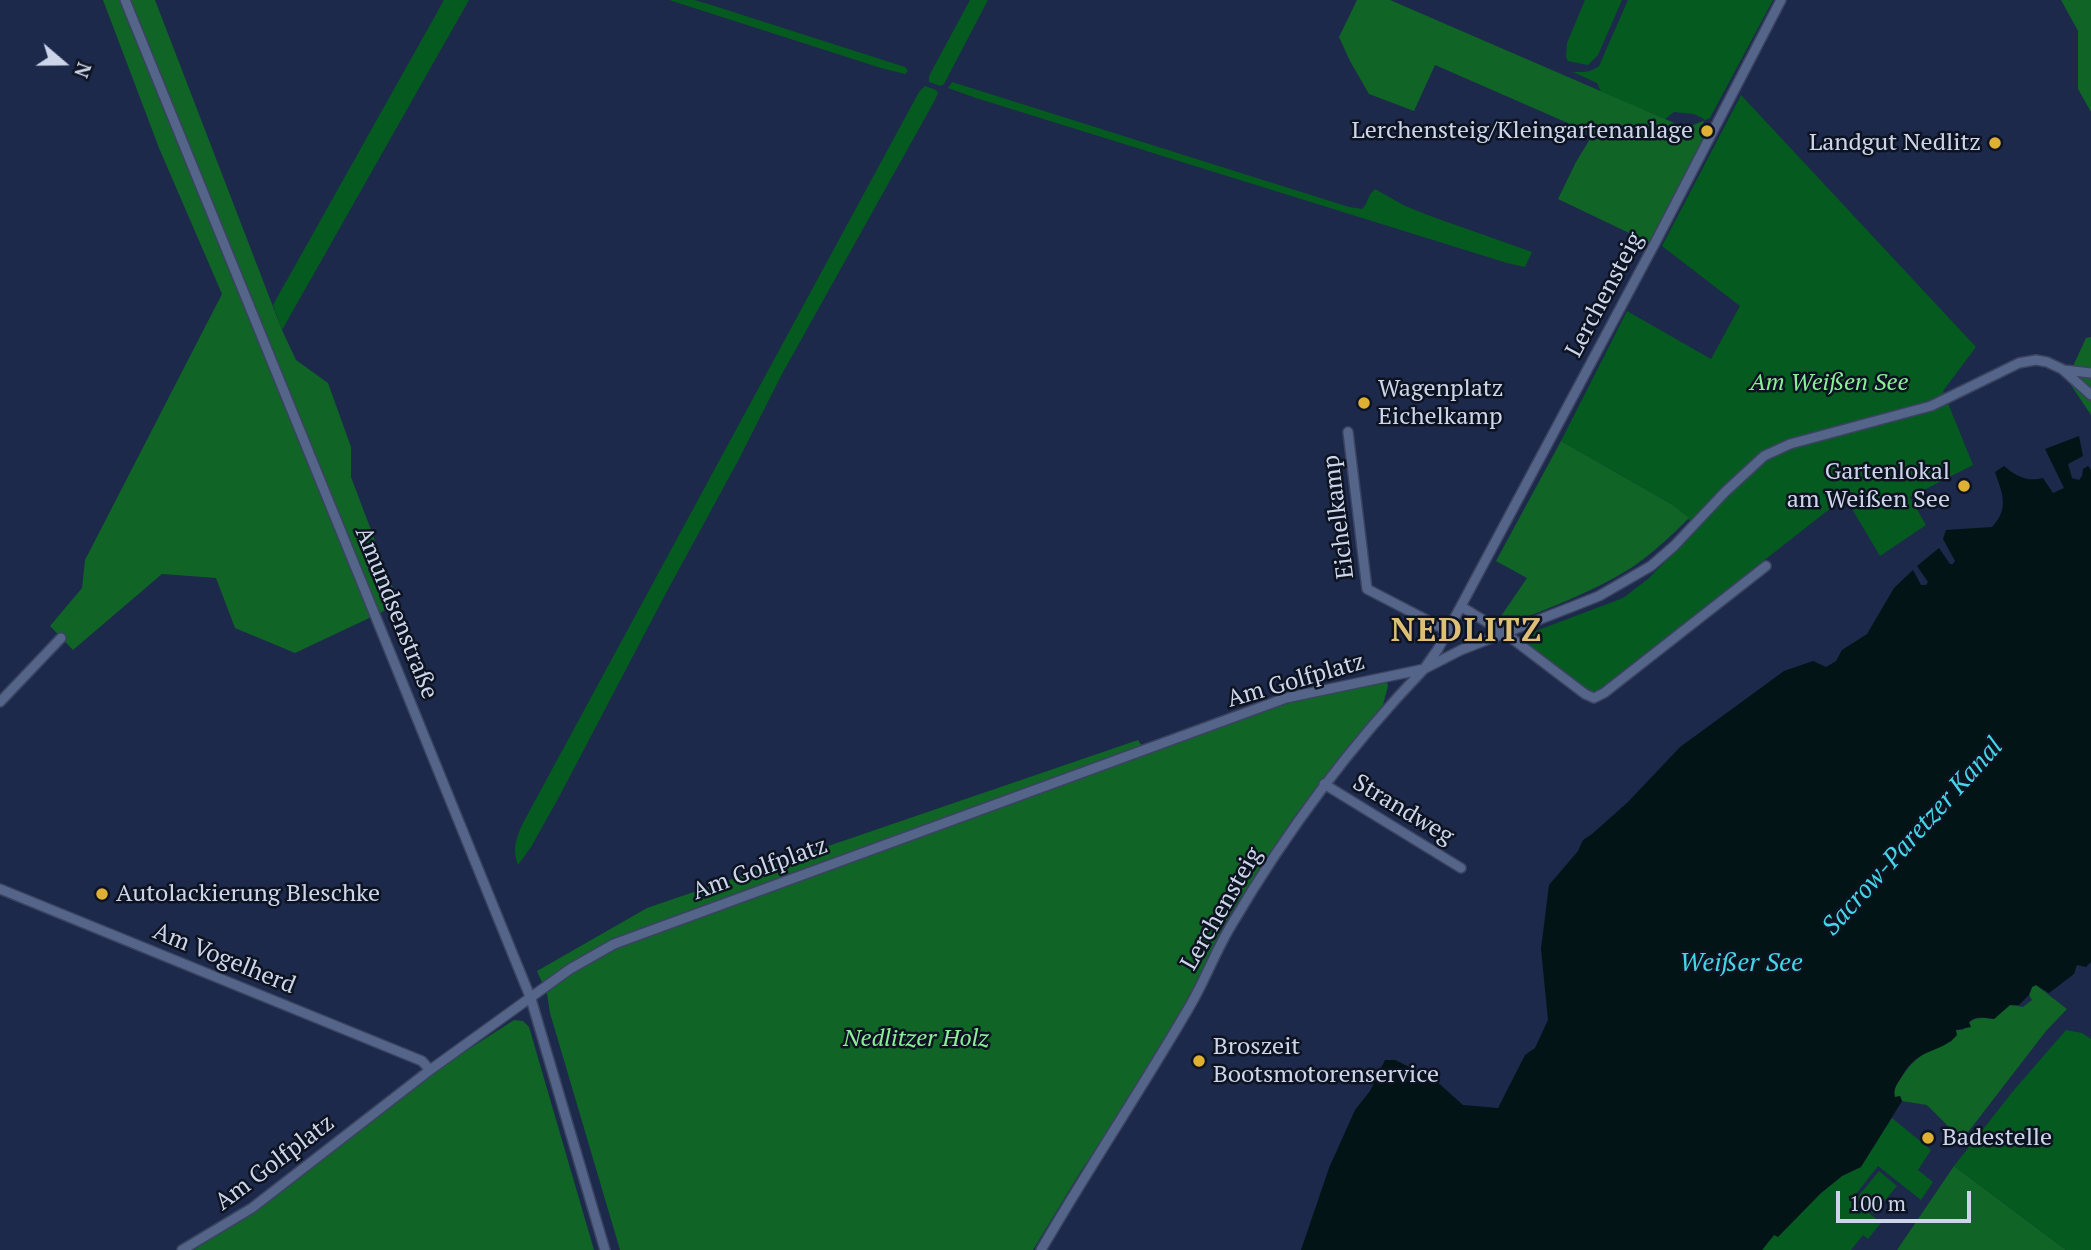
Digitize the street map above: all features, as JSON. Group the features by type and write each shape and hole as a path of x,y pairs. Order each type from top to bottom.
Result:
{"street":[{"name":"Amundsenstraße","path":"125,0 531,999 605,1250"},
{"name":"Lerchensteig","path":"1041,1250 1192,1002 1230,926 1277,850 1324,784 1424,669 1448,631 1781,0"},
{"path":"1424,669 1461,650 1599,596 1651,566 1674,547 1735,483 1764,456 1774,451 1813,437 1931,406 2019,363 2036,360 2047,362 2062,369 2091,395"},
{"path":"2062,369 2091,373"},
{"name":"Eichelkamp","path":"1348,432 1367,589 1448,631"},
{"path":"1462,607 1506,634 1594,698 1604,693 1766,566"},
{"path":"0,702 61,638"},
{"name":"Am Golfplatz","path":"182,1250 252,1208 430,1070 570,969 614,943 1286,698 1424,669"},
{"name":"Strandweg","path":"1324,784 1461,868"},
{"name":"Am Vogelherd","path":"0,889 422,1061 430,1070"}],"green space":[{"path":"103,0 155,0 282,330 296,360 328,383 351,447 351,477 399,604 295,653 235,628 216,578 162,574 73,650 50,626 82,588 85,560 222,294 159,148"},
{"path":"444,0 469,0 282,330 273,305"},
{"path":"669,0 705,3 905,67 908,71 905,74 881,68"},
{"path":"970,0 988,0 944,84 941,86 929,82 929,76"},
{"path":"1357,0 1390,0 1686,128 1703,121 1706,127 1700,145 1650,243 1558,199 1593,134 1435,65 1414,111 1369,94 1339,37"},
{"path":"1585,0 1622,0 1598,55 1588,65 1568,61 1566,57 1567,43"},
{"path":"1628,0 1773,0 1710,118 1703,121 1704,119 1694,114 1674,112 1665,119 1601,92 1597,83 1573,72 1589,71 1599,66"},
{"path":"2061,0 2091,0 2091,112 2078,89 2078,31"},
{"path":"952,82 1349,207 1362,209 1375,189 1405,206 1532,252 1525,267 1507,263 976,98 948,88"},
{"path":"925,86 936,90 938,93 935,100 782,374 559,797 518,865 516,844 523,823 919,92"},
{"name":"Am Weißen See","path":"1741,95 1976,347 1943,391 1973,465 1910,497 1926,525 1880,556 1845,497 1592,695 1517,638 1623,598 1648,579 1698,528 1673,505 1561,441 1627,311 1711,359 1740,306 1662,246"},
{"path":"2091,337 2091,415 2067,379 2086,338"},
{"path":"1561,441 1673,505 1689,518 1646,557 1616,577 1503,626 1497,622 1527,578 1496,561"},
{"name":"Nedlitzer Holz","path":"1381,681 1387,682 1388,686 1383,705 1294,817 1238,902 1222,928 1155,1061 1081,1171 1033,1250 620,1250 550,1013 547,994 537,971 647,908 1138,740 1146,752 1273,706"},
{"path":"2036,985 2067,1009 2046,1031 1962,1140 1927,1105 1902,1101 1900,1096 1895,1098 1893,1091 1917,1059 1952,1041 1956,1030 1963,1030 1973,1020 1994,1019 2010,1005 2023,1007 2032,1000 2029,995 2032,987"},
{"path":"514,1020 523,1021 529,1027 594,1250 194,1250 455,1058"},
{"path":"2066,1030 2082,1033 2091,1039 2091,1250 2066,1250 1954,1166"},
{"path":"1892,1118 1931,1150 1918,1170 1933,1182 1921,1200 1878,1166 1852,1199 1881,1223 1868,1239 1863,1235 1851,1250 1762,1250 1774,1235 1821,1193 1842,1176 1861,1166"},
{"path":"1954,1166 2066,1250 1897,1250"},
{"path":"1879,1171 1897,1186 1874,1214 1856,1199"}],"water":[{"name":"Weißer See","path":"2079,436 2083,456 2068,464 2072,478 2079,480 2083,469 2088,466 2091,470 2091,962 2086,967 2077,965 2074,974 2049,993 2036,985 2019,1005 2010,1005 1994,1019 1975,1018 1969,1022 1971,1027 1956,1030 1957,1035 1951,1041 1923,1055 1909,1066 1895,1089 1895,1097 1900,1096 1902,1101 1861,1167 1842,1176 1821,1193 1778,1237 1774,1235 1762,1250 1301,1250 1329,1168 1355,1110 1370,1091 1385,1060 1395,1060 1434,1079 1463,1105 1498,1108 1525,1055 1535,1048 1548,1020 1541,949 1549,885 1578,851 1583,840 1628,802 1680,747 1784,671 1813,661 1826,667 1836,661 1842,650 1867,634 1894,588 1913,570 1921,585 1926,585 1928,582 1917,566 1939,548 1950,564 1953,564 1955,561 1943,539 1946,530 1992,527 1998,520 2003,500 1995,472 2004,466 2022,478 2043,478 2053,493 2064,488 2045,449"}],"place":[{"name":"Lerchensteig/Kleingartenanlage","path":"1707,131"},
{"name":"Landgut Nedlitz","path":"1995,143"},
{"name":"Wagenplatz Eichelkamp","path":"1364,403"},
{"name":"Gartenlokal am Weißen See","path":"1964,486"},
{"name":"Autolackierung Bleschke","path":"102,894"},
{"name":"Broszeit Bootsmotorenservice","path":"1199,1061"},
{"name":"Badestelle","path":"1928,1138"}],"district":[{"name":"NEDLITZ","path":"1467,632"}],"water label":[{"name":"Sacrow-Paretzer Kanal","path":"1913,837"}]}
